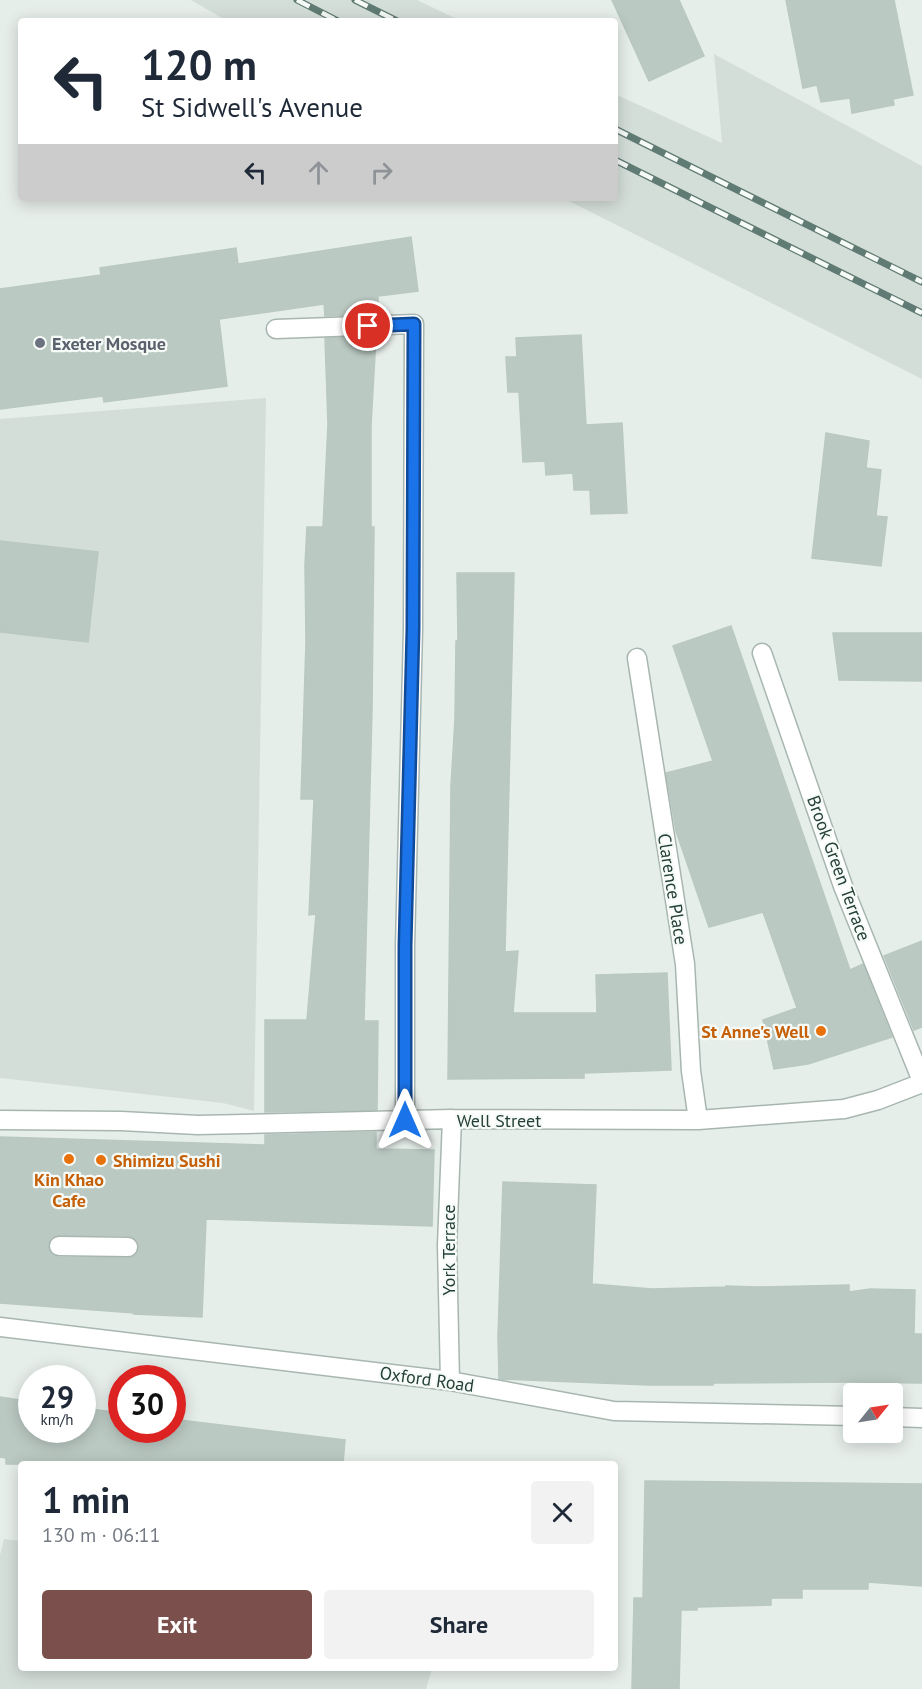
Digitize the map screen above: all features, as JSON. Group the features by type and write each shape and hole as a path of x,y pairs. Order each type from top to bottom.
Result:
{"street":[{"path":"276,329 414,324 413,629 405,946 405,1120"},
{"name":"Brook Green Terrace","path":"762,653 843,886 922,1082"},
{"name":"Clarence Place","path":"637,658 685,964 691,1071 698,1120"},
{"name":"Well Street","path":"0,1120 121,1121 198,1125 452,1119 698,1120 844,1109 878,1100 922,1082"},
{"name":"York Terrace","path":"450,1381 447,1245 452,1119"},
{"path":"59,1246 128,1247"},
{"name":"Oxford Road","path":"0,1327 450,1381 614,1411 843,1416"},
{"path":"903,1417 922,1418"}],"shaded area":[{"path":"191,0 417,0 455,18 222,18"},
{"path":"714,54 922,166 922,379 569,201 618,201 618,95 722,143"},
{"path":"266,398 254,1111 223,1103 0,1078 0,419"},
{"path":"4,1539 18,1541 18,1671 431,1671 426,1689 0,1689 0,1555"}],"building":[{"path":"612,0 679,0 704,56 649,81"},
{"path":"786,0 894,0 913,95 893,99 894,105 852,113 850,98 821,102 817,85 803,88"},
{"path":"411,237 418,291 378,296 378,314 325,316 324,304 219,319 227,386 104,402 103,396 0,409 0,289 101,275 100,268 236,248 238,264"},
{"path":"581,335 586,425 622,423 627,513 591,514 590,490 574,490 573,473 546,475 545,461 523,462 519,392 508,392 506,357 517,357 516,338"},
{"path":"376,337 371,425 371,527 374,527 372,710 364,1021 378,1021 377,1110 265,1112 265,1020 307,1020 316,914 309,915 314,799 301,799 306,642 305,565 307,527 323,527 328,424 325,338"},
{"path":"826,433 869,441 866,468 881,470 876,516 887,517 881,566 812,558"},
{"path":"0,541 98,552 88,642 0,632"},
{"path":"457,573 514,573 505,952 518,951 513,1013 597,1013 596,975 667,973 671,1070 584,1073 584,1078 448,1079 451,786 456,641 458,641"},
{"path":"731,626 850,970 863,964 892,1037 808,1064 774,1069 763,1020 797,1008 763,912 709,927 676,831 666,773 713,761 673,646"},
{"path":"833,633 922,633 922,681 839,680"},
{"path":"922,941 922,1027 914,1030 884,956"},
{"path":"376,1132 376,1149 434,1150 432,1226 206,1219 202,1317 0,1303 0,1137 265,1145 265,1135","holes":["59,1235 129,1236 137,1241 139,1248 134,1256 128,1258 58,1257 50,1252 48,1245 53,1237"]},
{"path":"503,1182 596,1185 592,1284 652,1289 849,1285 849,1292 870,1289 915,1290 914,1334 922,1334 922,1383 649,1385 499,1379 498,1337"},
{"path":"0,1397 18,1400 18,1443 96,1443 96,1410 108,1411 108,1443 186,1443 186,1421 345,1440 343,1461 18,1461 18,1464 6,1464 6,1458 0,1457"},
{"path":"645,1481 922,1484 922,1586 868,1582 868,1589 802,1589 802,1598 771,1598 771,1605 697,1607 697,1610 681,1610 679,1689 632,1689 634,1598 643,1598"}],"railway":[{"path":"297,0 332,18"},
{"path":"355,0 391,18"},
{"path":"618,130 922,282"},
{"path":"618,161 922,313"}],"place":[{"name":"Exeter Mosque","path":"40,343"},
{"name":"St Anne's Well","path":"821,1031"},
{"name":"Kin Khao Cafe","path":"69,1159"},
{"name":"Shimizu Sushi","path":"101,1160"}],"route":[{"path":"368,326 414,324 413,629 405,946 405,1120"}]}
